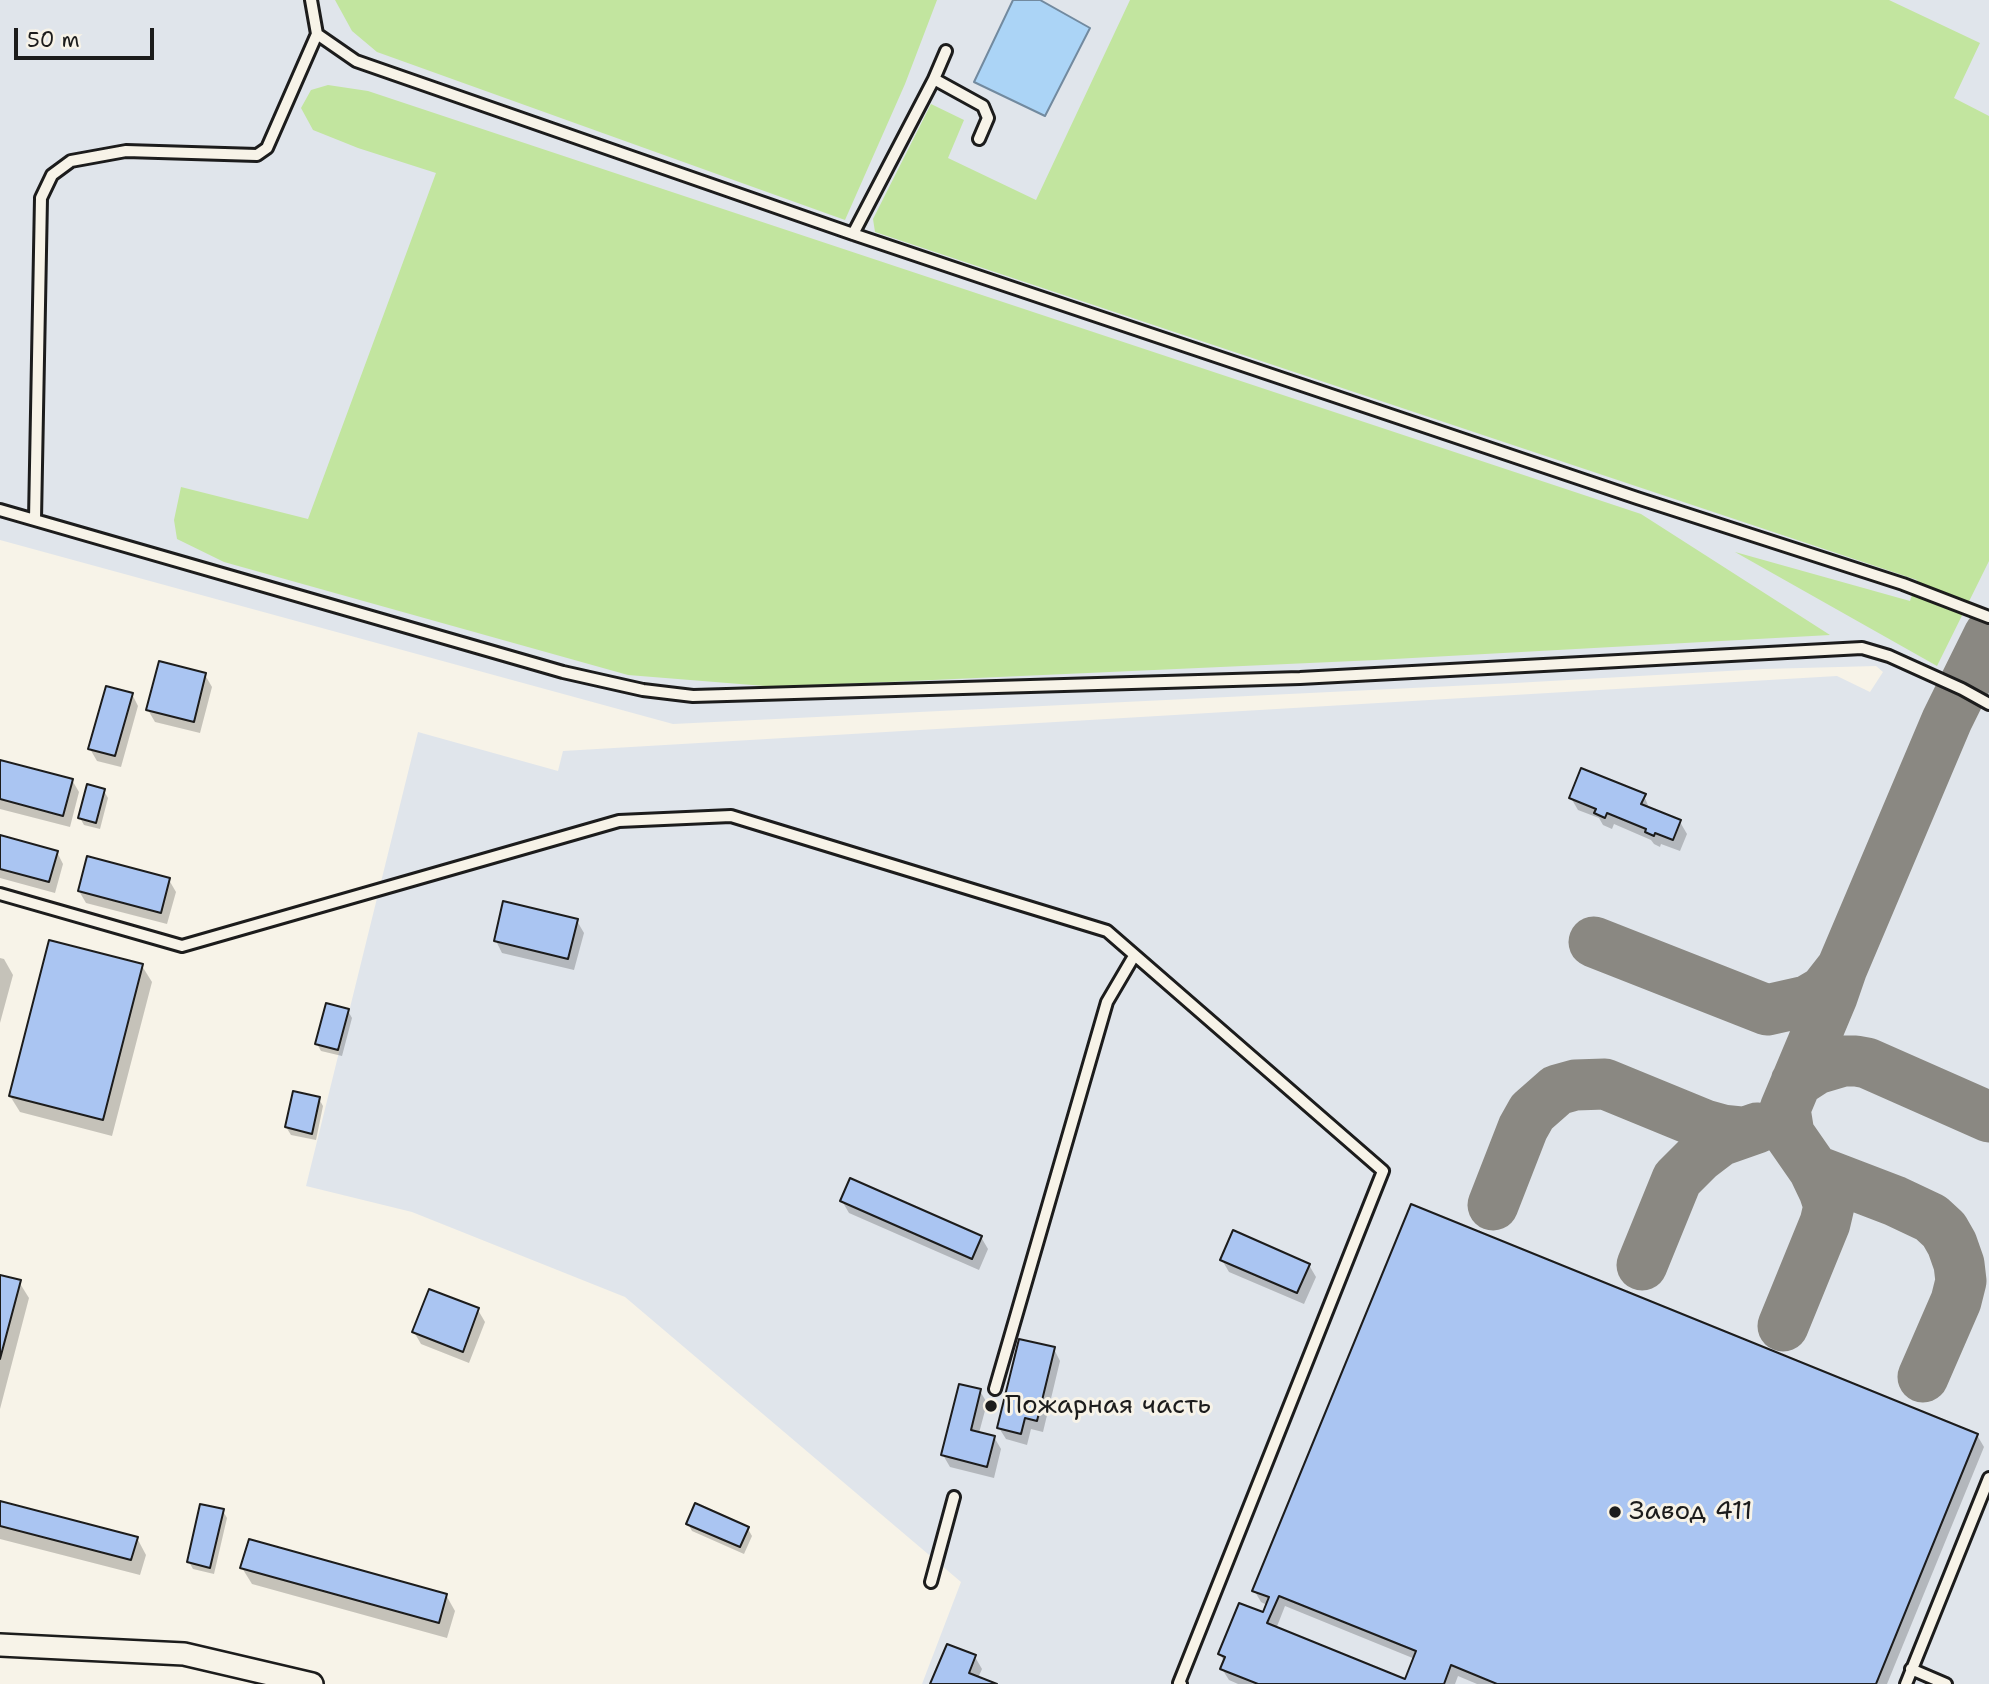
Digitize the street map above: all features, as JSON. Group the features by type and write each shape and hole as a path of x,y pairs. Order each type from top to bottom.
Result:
{"street":[{"path":"0,1645 184,1654 313,1684"}],"lane":[{"path":"35,519 41,198 52,175 71,161 126,151 257,155 267,148 317,33 311,0"},
{"path":"317,33 356,61 853,234 1637,498 1903,584 1989,617"},
{"path":"853,234 946,51"},
{"path":"934,79 983,106 988,118 979,139"},
{"path":"0,510 563,672 643,690 693,696 1300,678 1862,648 1889,656 1989,704"},
{"path":"0,894 182,946 619,821 731,816 1107,931 1382,1171 1179,1683 1181,1684"},
{"path":"995,1390 1107,1002 1134,956"},
{"path":"1906,1684 1989,1478"},
{"path":"931,1582 954,1497"},
{"path":"1911,1669 1946,1684"}],"shaded area":[{"path":"0,0 1989,0 1989,1684 922,1684 961,1582 625,1297 412,1212 306,1186 418,732 558,771 563,751 1837,676 1870,692 1883,672 1876,666 1763,669 673,724 0,540"}],"green space":[{"path":"335,0 937,0 905,84 845,220 377,52 352,31"},
{"path":"1130,0 1889,0 1980,43 1954,98 1989,116 1989,561 1937,666 1735,552 1910,601 1917,580 875,232 873,219 931,104 964,120 948,158 1036,200"},
{"path":"328,85 368,91 1641,514 1830,635 1376,660 777,687 628,675 224,562 177,539 174,520 181,487 308,519 436,173 358,148 313,130 301,108 311,90"}],"water":[{"path":"1013,0 1040,0 1090,28 1045,116 974,82"}],"building":[{"path":"159,661 206,673 194,722 146,710"},
{"path":"106,686 133,693 115,756 88,749"},
{"path":"0,760 73,779 63,816 0,799"},
{"path":"1581,768 1646,794 1641,804 1681,820 1673,840 1655,833 1654,836 1645,832 1646,829 1607,813 1605,818 1594,813 1596,809 1569,798"},
{"path":"87,784 105,789 96,823 78,818"},
{"path":"0,835 58,851 49,882 0,869"},
{"path":"87,856 170,878 161,913 78,891"},
{"path":"503,901 578,919 568,959 494,941"},
{"path":"49,940 143,964 103,1120 9,1096"},
{"path":"326,1003 349,1009 338,1050 315,1044"},
{"path":"293,1091 320,1097 312,1134 285,1127"},
{"path":"850,1178 982,1236 972,1259 840,1201"},
{"name":"Завод 411","path":"1411,1204 1978,1434 1876,1684 1497,1684 1451,1665 1444,1684 1258,1684 1220,1669 1225,1657 1218,1654 1239,1603 1263,1612 1269,1597 1252,1591","holes":["1279,1596 1416,1651 1405,1679 1267,1623"]},
{"path":"1233,1230 1310,1264 1297,1293 1220,1260"},
{"path":"0,1275 21,1280 0,1359"},
{"path":"429,1289 479,1308 463,1352 412,1332"},
{"path":"1019,1339 1055,1347 1037,1421 1025,1418 1021,1434 997,1428"},
{"path":"959,1384 981,1389 971,1430 995,1436 987,1467 941,1455"},
{"path":"0,1501 138,1537 131,1560 0,1526"},
{"path":"695,1503 749,1527 740,1547 686,1524"},
{"path":"200,1504 224,1509 210,1568 187,1562"},
{"path":"249,1539 447,1594 439,1623 240,1568"},
{"path":"947,1644 976,1655 969,1673 997,1684 930,1684"}],"taxiway":[{"path":"1783,1326 1825,1223 1829,1206 1814,1170 1789,1134 1785,1109 1947,720 1989,635"},
{"path":"1594,942 1767,1010 1807,1001 1824,991 1842,968"},
{"path":"1796,1082 1816,1069 1843,1061 1856,1061 1867,1063 1989,1117"},
{"path":"1493,1205 1523,1128 1532,1112 1557,1090 1575,1085 1605,1084 1705,1125 1743,1132"},
{"path":"1642,1265 1677,1179 1720,1141 1757,1128"},
{"path":"1814,1170 1931,1218 1944,1230 1952,1244 1961,1281 1956,1301 1923,1377"}],"place":[{"name":"Пожарная часть","path":"991,1406"},
{"name":"Завод 411","path":"1615,1512"}]}
